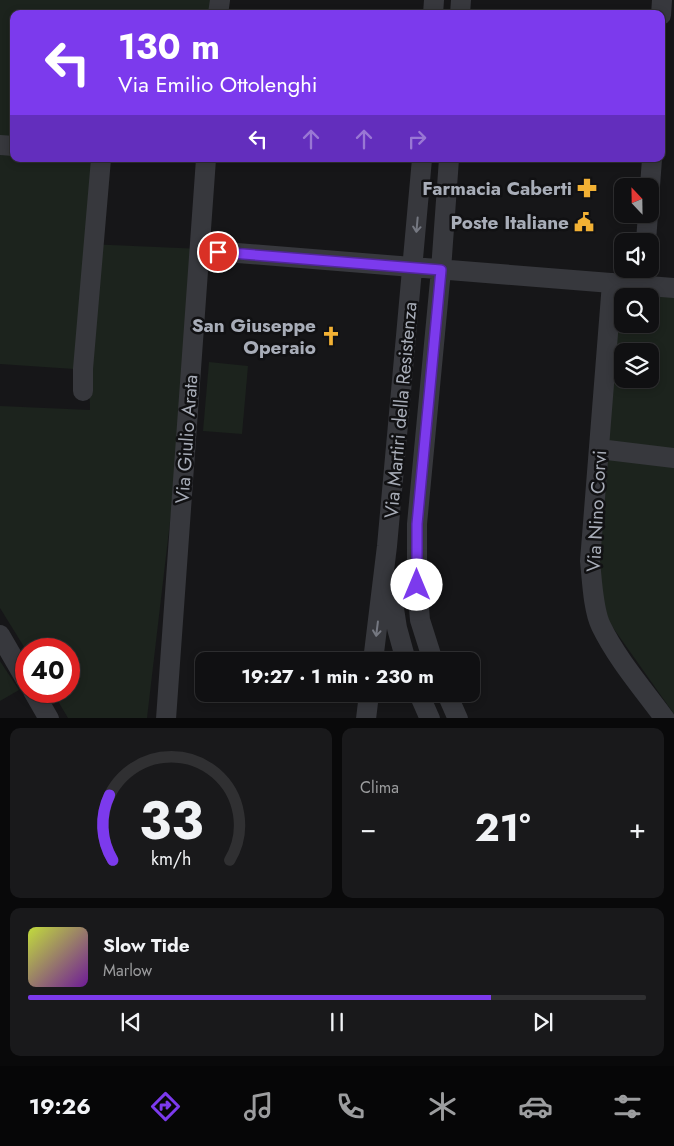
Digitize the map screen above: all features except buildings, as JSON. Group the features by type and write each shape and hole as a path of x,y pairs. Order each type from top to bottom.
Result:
{"street":[{"path":"83,391 83,369 101,162"},
{"name":"Via Giulio Arata","path":"166,718 206,162"},
{"name":"Via Martiri della Resistenza","path":"374,652 387,546 422,162"},
{"name":"Via Martiri della Resistenza","path":"430,652 420,620 417,585 417,524 441,270 449,162"},
{"path":"651,178 652,162"},
{"path":"200,250 612,283 639,278"},
{"path":"647,278 674,288"},
{"name":"Via Nino Corvi","path":"612,283 590,561 593,592 600,625 633,676 665,718"},
{"path":"599,449 674,458"},
{"path":"387,546 391,594 404,652"},
{"path":"0,635 15,661"},
{"path":"366,718 368,702"},
{"path":"423,702 430,718"},
{"path":"451,702 458,718"},
{"path":"40,703 49,718"}],"shaded area":[{"path":"0,0 219,0 218,10 10,10 10,162 92,162 88,244 202,249 147,718 68,718 59,703 80,703 80,638 19,638 0,608 0,406 90,410 89,370 0,364"},
{"path":"659,295 674,296 674,452 607,444 614,362 614,388 659,388 659,343 616,343 616,333 659,333"},
{"path":"209,362 248,366 242,434 203,431"},
{"path":"602,456 674,465 674,714 609,622 595,570"},
{"path":"0,661 15,684 15,692 0,701"}],"place":[{"name":"Farmacia Caberti","path":"587,188"},
{"name":"Poste Italiane","path":"584,222"},
{"name":"San Giuseppe Operaio","path":"331,336"}],"route":[{"path":"218,252 441,270 417,524 417,585"}]}
